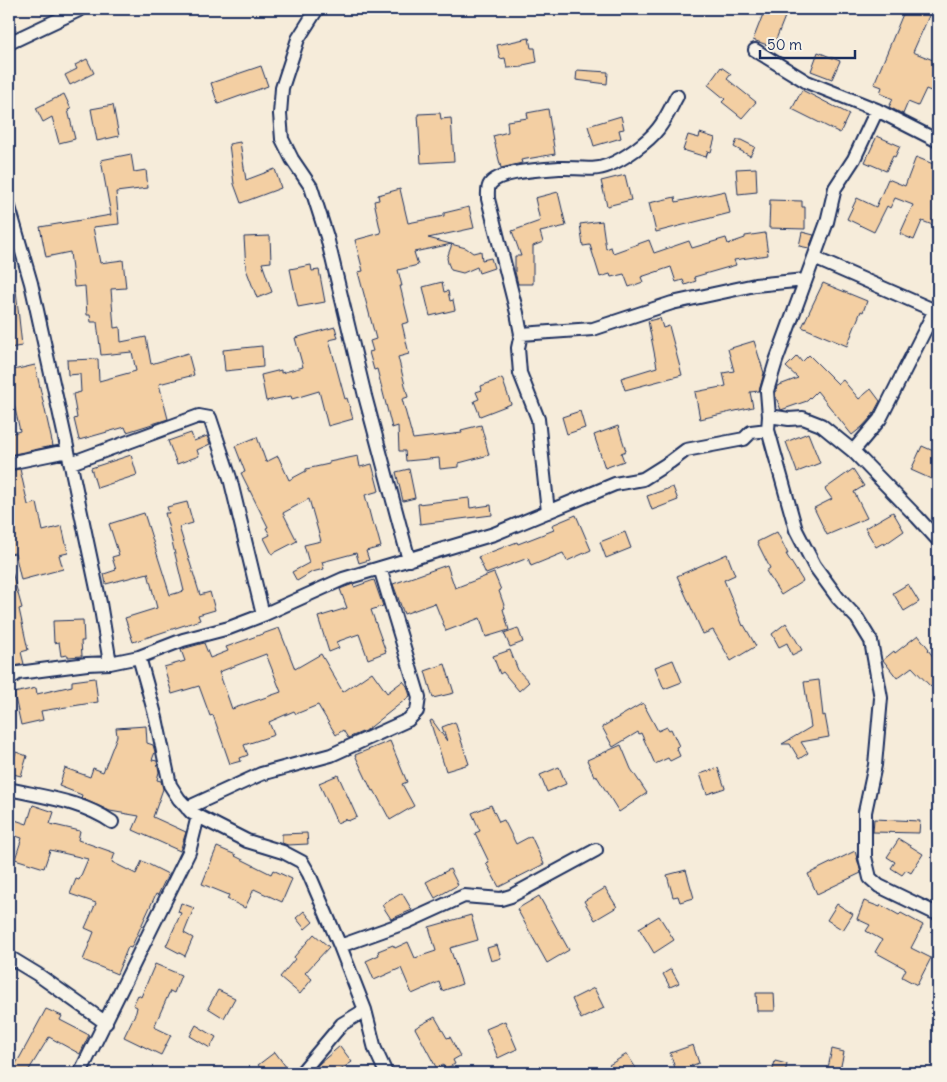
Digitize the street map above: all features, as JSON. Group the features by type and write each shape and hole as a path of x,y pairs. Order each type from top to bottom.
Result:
{"street":[{"path":"9,43 81,9"},
{"path":"316,9 298,39 282,88 280,114 282,139 292,159 311,187 327,237 363,388 409,560"},
{"path":"755,50 807,82 877,110 938,141"},
{"path":"548,512 538,420 520,373 518,348 521,334 488,199 488,188 490,183 498,177 511,173 560,168 591,169 608,165 635,149 657,131 677,96"},
{"path":"877,110 854,159 835,188 827,222 770,380 767,391 768,430 796,530 814,565 838,598 856,618 870,641 881,698 875,766 865,812 865,857 870,878 879,886 933,912"},
{"path":"9,207 31,282 100,603 110,663"},
{"path":"814,258 936,311 880,419 853,451"},
{"path":"521,334 593,329 672,303 755,285 805,280"},
{"path":"9,463 69,457 199,416 210,418 230,478 263,616"},
{"path":"769,416 788,419 803,418 821,425 853,451 938,540"},
{"path":"9,679 18,673 110,663 139,657 183,640 229,628 263,616 343,579 494,534 615,484 643,479 686,450 744,439 751,432 768,430"},
{"path":"187,808 261,774 331,755 408,720 417,711 420,697 380,568"},
{"path":"139,657 156,718 170,785 187,808 198,816 247,841 283,852 302,862 340,946 365,1010 375,1049 386,1073"},
{"path":"9,789 83,807 99,813 112,822"},
{"path":"80,1073 189,852 198,816"},
{"path":"340,946 407,922 464,896 501,899 511,896 596,850"},
{"path":"9,957 106,1023"},
{"path":"301,1073 342,1024 365,1010"}],"building":[{"path":"765,9 788,9 773,47 753,40"},
{"path":"905,9 932,9 913,52 938,62 938,94 926,89 918,106 908,102 903,114 889,107 893,99 880,93 882,87 874,84"},
{"path":"529,38 531,48 535,48 537,62 523,65 523,67 507,68 505,58 500,59 497,45"},
{"path":"818,52 840,61 832,79 811,71"},
{"path":"87,59 94,73 70,85 65,75 77,69 75,65"},
{"path":"261,66 268,86 218,104 211,83"},
{"path":"721,67 731,74 727,79 756,102 742,118 722,102 725,99 708,85"},
{"path":"577,70 608,72 607,84 576,80"},
{"path":"802,90 849,114 840,133 792,109"},
{"path":"64,94 71,109 68,110 75,139 59,143 52,117 43,122 36,108"},
{"path":"113,105 119,136 97,141 91,109"},
{"path":"548,109 555,154 521,160 522,163 501,168 493,136 508,132 507,121 528,118 527,113"},
{"path":"440,113 441,119 451,118 454,161 421,163 418,114"},
{"path":"621,116 624,129 619,130 621,138 594,146 588,126"},
{"path":"700,133 715,138 711,152 708,151 706,157 683,150 688,135 699,138"},
{"path":"877,136 900,146 886,171 865,162"},
{"path":"737,140 755,147 750,156 734,147"},
{"path":"240,142 246,180 275,169 281,188 241,203 234,184 229,144"},
{"path":"131,154 134,172 146,170 148,188 116,192 119,224 93,227 100,263 123,260 126,288 111,289 114,328 120,327 121,342 146,337 151,364 188,353 194,375 159,384 168,419 127,432 125,427 79,440 74,419 77,418 73,394 81,392 80,374 68,375 67,360 98,359 99,381 136,371 132,352 101,355 97,322 91,322 90,315 87,315 85,286 74,287 70,252 46,257 40,227 111,215 101,160"},
{"path":"916,157 938,166 938,227 922,221 914,240 900,234 913,205 895,198 890,208 887,206 874,232 847,219 857,198 876,207 888,179 905,186"},
{"path":"756,168 757,192 738,194 736,169"},
{"path":"625,175 631,200 607,206 601,181"},
{"path":"400,189 408,223 444,216 444,213 469,207 474,228 428,238 451,244 414,252 418,265 398,270 409,322 402,324 409,354 398,357 408,397 402,399 413,439 462,433 461,430 481,425 489,455 459,463 459,467 440,469 439,458 406,461 405,451 399,451 398,426 392,428 377,369 374,370 369,352 373,351 370,341 376,339 358,272 363,271 355,240 381,233 374,201 379,200 378,195"},
{"path":"725,191 730,213 656,232 649,203 675,197 676,202"},
{"path":"558,192 566,226 540,232 543,242 533,246 533,284 518,284 515,272 515,256 521,256 512,231 540,221 535,198"},
{"path":"770,200 802,201 802,207 805,207 805,229 769,228"},
{"path":"602,221 606,249 611,247 613,253 649,240 654,253 689,241 692,248 726,238 728,244 745,238 745,236 765,233 768,255 734,260 736,265 694,277 696,281 685,285 683,280 676,282 671,267 641,277 643,282 629,287 624,274 611,277 610,274 600,277 590,245 583,246 580,224"},
{"path":"802,232 814,235 809,248 799,246"},
{"path":"270,236 271,262 262,263 272,292 257,298 246,269 244,237"},
{"path":"452,244 466,248 473,253 481,251 482,260 491,258 494,268 479,273 477,267 463,273 451,270 447,258"},
{"path":"311,265 312,271 319,270 325,302 298,307 290,269"},
{"path":"442,282 444,292 448,291 450,301 453,300 455,310 430,316 423,287"},
{"path":"823,283 867,301 847,346 802,327"},
{"path":"9,290 16,290 22,346 9,348"},
{"path":"660,318 663,328 669,326 682,375 625,390 621,378 657,367 648,321"},
{"path":"335,327 338,338 329,340 345,399 347,398 353,419 328,426 319,391 292,399 291,396 266,401 261,375 281,370 281,373 303,367 295,338"},
{"path":"754,341 764,373 759,391 750,392 753,407 700,419 695,392 726,386 723,373 734,371 728,349"},
{"path":"262,346 263,367 225,371 223,350"},
{"path":"809,355 838,384 843,380 859,399 871,389 880,401 872,416 852,435 817,391 807,401 781,410 775,395 777,386 798,378 786,367 797,356 802,362"},
{"path":"35,365 53,446 9,455 9,434 20,431 11,391 9,391 9,371"},
{"path":"502,378 511,404 480,416 474,401 479,399 476,392 482,390 481,386"},
{"path":"580,411 585,428 567,434 562,417"},
{"path":"618,426 626,451 621,453 624,461 605,468 594,435"},
{"path":"191,433 194,441 207,436 210,444 197,450 199,456 177,464 168,441"},
{"path":"808,433 820,463 797,472 786,442"},
{"path":"257,437 266,462 278,456 289,480 306,471 306,469 358,456 360,467 372,464 379,491 365,495 381,547 366,551 369,560 359,563 356,553 322,562 324,569 312,572 297,581 292,572 309,563 304,545 321,541 309,499 283,513 297,541 272,554 264,538 270,535 266,528 268,527 241,473 245,472 235,446"},
{"path":"922,446 938,453 938,482 911,470"},
{"path":"131,455 137,475 97,488 91,468"},
{"path":"20,469 28,505 37,503 43,531 62,526 68,553 59,555 63,569 21,580 15,553 9,554 9,471"},
{"path":"409,469 415,498 403,501 396,472"},
{"path":"853,469 864,486 854,492 867,518 827,535 814,508 832,499 825,489"},
{"path":"673,487 678,500 652,510 647,496"},
{"path":"469,498 470,508 491,505 492,515 420,524 418,504"},
{"path":"187,502 193,523 179,527 200,595 210,592 215,610 198,615 200,620 133,642 125,618 157,608 148,573 106,584 104,574 116,570 112,557 119,555 109,524 144,513 170,595 184,591 165,513 169,513 167,507"},
{"path":"893,512 904,531 884,545 883,543 876,547 865,528"},
{"path":"576,515 591,550 567,561 563,553 531,566 528,558 486,574 478,557 554,530 552,525"},
{"path":"625,532 631,548 606,558 600,542"},
{"path":"777,532 788,554 786,554 803,581 781,595 766,571 770,568 757,542"},
{"path":"727,554 735,575 724,580 743,626 756,646 731,661 713,630 703,634 677,576"},
{"path":"447,565 455,588 494,573 501,590 499,591 505,608 503,609 509,630 486,637 480,618 446,631 435,603 404,614 393,584"},
{"path":"12,572 22,608 19,609 28,650 21,652 24,664 15,666 12,654 9,655 9,573"},
{"path":"374,580 383,606 371,610 386,652 368,659 359,634 336,642 339,648 329,652 318,617 347,608 340,589 353,584 354,587"},
{"path":"908,584 919,602 904,611 893,593"},
{"path":"83,620 84,641 81,641 82,656 61,656 59,642 54,643 53,621"},
{"path":"786,623 802,650 792,655 787,643 779,647 772,634"},
{"path":"279,628 295,669 321,654 343,692 372,672 387,693 403,681 407,686 410,696 367,730 348,738 343,730 336,735 318,705 296,714 294,711 269,722 274,735 244,745 248,755 240,758 241,761 230,764 213,715 210,716 199,686 172,694 164,667 185,661 181,650 186,648 204,643 210,658 228,651 226,647","holes":["266,654 281,692 232,709 219,672"]},
{"path":"518,628 523,642 510,647 504,633"},
{"path":"918,635 938,663 938,681 931,687 912,667 897,678 883,660"},
{"path":"510,650 518,670 529,682 519,691 503,672 500,674 493,656"},
{"path":"673,660 682,682 664,689 655,667"},
{"path":"445,664 454,693 433,698 425,671"},
{"path":"95,678 98,702 41,711 43,720 21,725 14,693 36,688 37,694 72,686 72,681"},
{"path":"819,680 823,716 825,715 829,737 801,742 808,753 799,759 790,744 782,744 811,727 804,682"},
{"path":"643,703 658,731 667,727 669,730 671,729 679,746 676,747 680,756 670,761 668,758 655,764 641,733 639,734 638,732 613,747 602,727"},
{"path":"432,720 447,741 442,727 455,722 469,764 446,771 430,721"},
{"path":"146,726 147,743 153,745 155,752 152,760 157,761 159,772 157,780 161,781 163,789 153,817 186,832 180,851 133,830 139,816 110,811 81,798 82,795 59,786 65,768 90,777 93,768 103,772 117,736 116,728"},
{"path":"390,741 407,782 402,784 414,806 390,820 374,790 372,791 355,755"},
{"path":"621,745 631,769 647,793 619,812 596,775 594,776 587,760"},
{"path":"16,752 27,756 21,776 9,773"},
{"path":"559,767 566,784 547,792 540,775"},
{"path":"718,768 725,788 707,794 700,774"},
{"path":"338,775 357,817 337,823 319,783"},
{"path":"33,805 54,812 50,824 80,831 78,840 115,853 112,862 136,874 142,861 168,874 158,895 156,894 131,948 128,947 117,974 83,960 94,932 85,928 96,903 70,894 76,879 79,880 88,859 50,850 44,868 15,859 22,838 9,834 9,818 27,824"},
{"path":"491,805 499,822 504,820 516,844 531,836 544,864 499,887 486,863 489,862 475,833 480,831 472,813"},
{"path":"874,819 920,821 919,833 873,832"},
{"path":"307,833 308,844 288,845 282,843 282,834"},
{"path":"899,839 923,854 911,873 906,870 902,875 891,868 895,862 887,857"},
{"path":"217,847 271,874 273,870 292,879 282,902 254,889 245,908 227,899 229,895 202,884"},
{"path":"855,851 861,873 817,894 808,874"},
{"path":"450,869 458,885 435,898 426,882"},
{"path":"686,870 694,898 680,902 678,896 673,897 667,875"},
{"path":"605,888 617,907 595,920 584,901"},
{"path":"402,893 412,910 391,919 382,905"},
{"path":"539,896 569,950 547,963 517,909"},
{"path":"864,901 880,907 881,905 899,915 901,913 923,925 911,948 931,958 917,985 902,977 906,969 875,952 882,940 866,931 870,925 857,919"},
{"path":"181,903 194,908 184,933 193,938 185,956 166,946 181,913 178,912"},
{"path":"837,904 853,914 843,930 827,920"},
{"path":"304,911 313,922 305,929 296,918"},
{"path":"471,915 478,940 450,948 462,984 442,991 439,982 412,994 401,968 374,980 366,961 379,955 378,951 393,945 395,948 408,942 415,958 436,951 429,927"},
{"path":"659,916 674,940 654,953 639,928"},
{"path":"314,934 329,947 305,973 312,979 300,994 280,977"},
{"path":"497,945 501,958 491,961 487,948"},
{"path":"155,964 181,975 174,993 170,991 154,1027 171,1035 161,1055 124,1037 136,1012 137,1007 133,1005 138,995 141,997"},
{"path":"671,969 679,983 670,987 663,974"},
{"path":"594,988 604,1008 581,1019 572,999"},
{"path":"218,990 235,998 224,1018 208,1008"},
{"path":"756,993 774,993 775,1011 757,1011"},
{"path":"46,1009 62,1016 60,1020 89,1035 80,1054 49,1037 27,1073 10,1073 20,1057"},
{"path":"435,1017 447,1038 450,1037 460,1056 453,1060 455,1064 445,1069 443,1065 437,1069 415,1028"},
{"path":"505,1021 517,1049 498,1058 486,1029"},
{"path":"196,1025 216,1037 210,1048 190,1036"},
{"path":"693,1045 699,1063 676,1071 670,1053"},
{"path":"340,1046 352,1062 336,1073 311,1073 320,1063"},
{"path":"832,1049 844,1052 840,1070 828,1068"},
{"path":"275,1052 286,1067 278,1073 264,1073 258,1065"},
{"path":"627,1054 639,1073 614,1073 609,1065"},
{"path":"775,1061 787,1064 785,1073 772,1073"}]}
